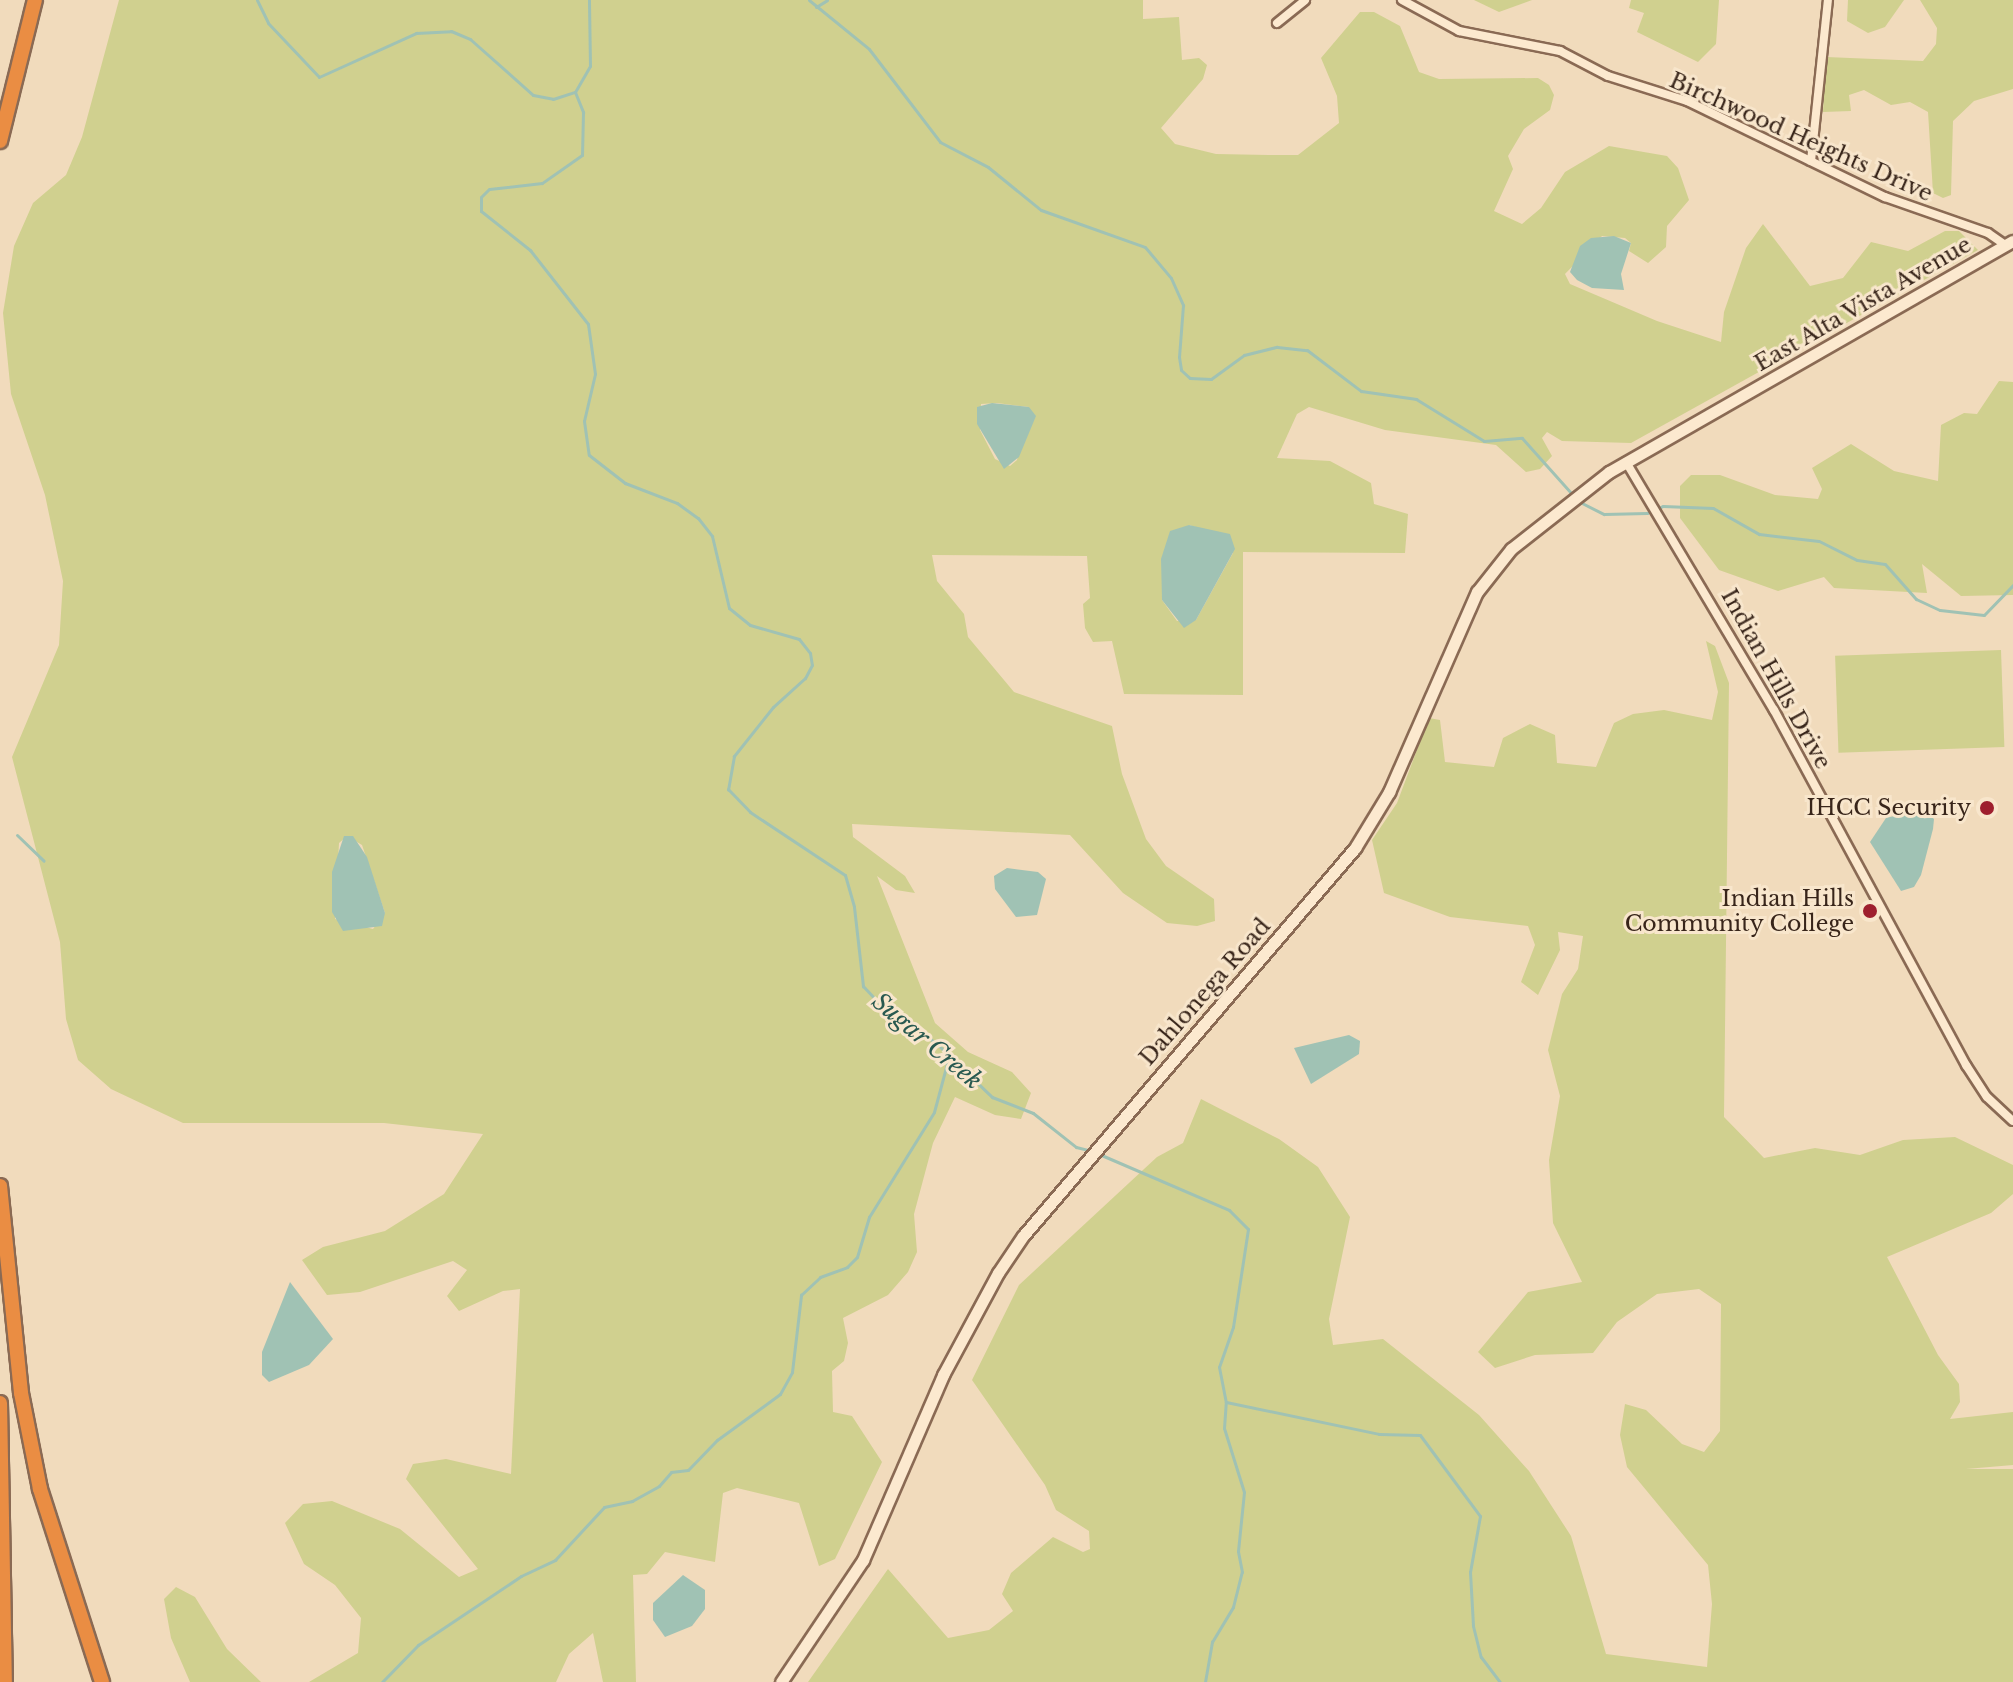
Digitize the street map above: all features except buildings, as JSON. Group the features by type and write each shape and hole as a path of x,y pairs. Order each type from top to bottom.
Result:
{"highway":[{"path":"0,141 35,0"},
{"path":"0,1186 21,1393 40,1489 102,1682"},
{"path":"0,1403 5,1682"}],"main road":[{"name":"East Alta Vista Avenue","path":"1733,401 2009,243"},
{"name":"Dahlonega Road","path":"781,1682 863,1560 943,1375 1023,1236 1355,848 1389,792 1477,592 1541,523 1626,462 1733,401"}],"street":[{"path":"1277,23 1305,0"},
{"name":"Birchwood Heights Drive","path":"1402,0 1459,31 1560,51 1608,76 1687,101 1896,202 2009,243"},
{"path":"1811,161 1828,0"},
{"name":"Indian Hills Drive","path":"1626,462 1774,710 1966,1065 1987,1097 2013,1121"}],"green space":[{"path":"119,0 1143,0 1143,19 1179,17 1182,60 1199,58 1207,65 1203,79 1161,128 1175,144 1216,154 1298,155 1339,123 1337,96 1321,58 1360,12 1374,12 1400,26 1419,72 1439,79 1538,78 1549,85 1554,95 1550,110 1524,129 1508,156 1513,169 1494,211 1522,224 1541,208 1565,172 1609,146 1667,156 1678,168 1689,200 1667,226 1666,247 1648,263 1629,251 1631,243 1625,238 1602,236 1565,274 1570,284 1657,321 1721,342 1724,312 1746,248 1763,224 1810,286 1843,278 1871,242 1908,251 1945,231 1959,231 1978,250 1631,443 1562,441 1547,432 1542,438 1552,456 1540,469 1526,472 1496,445 1385,430 1309,407 1297,414 1277,458 1330,461 1371,483 1374,504 1408,514 1405,553 1243,552 1243,695 1124,694 1112,641 1093,642 1085,628 1083,604 1090,598 1087,556 932,555 937,581 964,614 968,637 1014,692 1112,726 1122,774 1146,839 1166,866 1214,899 1215,921 1197,926 1167,923 1123,893 1070,835 852,824 853,837 905,876 915,893 896,890 877,876 935,1023 968,1052 1012,1072 1031,1093 1021,1119 995,1115 955,1097 933,1143 914,1214 917,1252 908,1272 888,1295 843,1318 848,1343 844,1361 832,1371 833,1412 852,1416 882,1462 835,1559 819,1566 799,1503 737,1488 723,1493 715,1562 665,1552 647,1574 633,1575 636,1682 603,1682 593,1633 569,1654 556,1682 309,1682 358,1653 361,1618 335,1585 304,1564 285,1523 303,1504 332,1501 400,1529 459,1577 478,1569 406,1479 413,1464 446,1459 511,1474 520,1289 503,1291 459,1311 447,1296 467,1270 453,1261 360,1292 327,1295 302,1260 323,1247 385,1231 444,1194 483,1134 384,1123 183,1123 111,1089 78,1060 66,1019 60,942 12,757 59,645 63,581 45,495 11,394 3,313 14,246 33,203 66,175 82,137","holes":["981,404 1029,407 1017,460 1010,466 995,459 980,430","1189,525 1205,530 1233,553 1196,620 1177,621 1162,600","347,836 362,845 385,913 373,929 335,919 339,843"]},
{"path":"1474,0 1532,0 1499,12"},
{"path":"1631,0 1719,0 1716,44 1698,62 1637,32 1644,13 1629,8"},
{"path":"1848,0 1904,0 1885,27 1868,33 1847,21"},
{"path":"1920,0 2013,0 2013,89 1974,101 1953,121 1951,195 1943,198 1933,193 1928,112 1910,102 1891,105 1864,90 1849,95 1851,111 1823,112 1826,57 1923,61 1936,44 1937,28"},
{"path":"1999,381 2013,382 2013,595 1961,596 1922,564 1927,593 1834,588 1824,577 1778,591 1719,570 1680,518 1680,486 1691,475 1720,475 1775,495 1818,499 1822,489 1812,468 1851,444 1894,471 1938,481 1941,425 1964,413 1977,414"},
{"path":"1706,641 1715,646 1729,683 1724,1117 1764,1158 1815,1148 1860,1155 1903,1140 1955,1137 2013,1165 2013,1194 1991,1213 1887,1257 1938,1355 1959,1384 1960,1402 1950,1419 2013,1412 2013,1465 1966,1469 2013,1469 2013,1682 808,1682 888,1569 948,1638 989,1630 1013,1611 1002,1594 1011,1573 1053,1537 1083,1552 1090,1549 1089,1531 1056,1510 1045,1485 972,1380 1019,1285 1157,1157 1183,1143 1201,1099 1279,1139 1318,1167 1350,1217 1329,1319 1333,1345 1383,1339 1479,1415 1529,1471 1571,1536 1606,1654 1707,1667 1712,1604 1708,1565 1627,1467 1620,1435 1625,1404 1646,1410 1682,1444 1704,1452 1720,1431 1721,1304 1699,1289 1657,1294 1617,1322 1593,1353 1535,1355 1495,1368 1478,1352 1528,1292 1582,1282 1553,1223 1549,1160 1560,1096 1548,1050 1562,994 1578,969 1583,936 1558,932 1560,950 1538,995 1521,982 1535,945 1528,926 1450,917 1384,893 1372,840 1397,803 1429,718 1440,720 1445,762 1494,767 1503,738 1530,724 1555,735 1557,763 1596,767 1614,723 1633,714 1664,710 1712,720 1718,692"},
{"path":"2001,650 2004,747 1838,753 1835,656"},
{"path":"176,1587 195,1597 227,1649 261,1682 190,1682 171,1638 164,1599"}],"shaded area":[{"path":"1614,236 1631,243 1621,274 1624,290 1592,288 1577,280 1570,272 1580,246 1591,238"},
{"path":"992,403 1029,407 1036,416 1019,457 1004,469 977,424 977,407"},
{"path":"1189,525 1230,534 1235,549 1196,620 1184,628 1162,600 1161,559 1170,531"},
{"path":"1922,809 1934,819 1933,829 1921,875 1914,887 1901,891 1870,842 1886,818"},
{"path":"344,836 353,836 367,857 385,913 382,926 343,931 332,912 332,872"},
{"path":"1007,868 1038,872 1046,879 1037,915 1016,917 995,889 994,876"},
{"path":"1349,1035 1360,1041 1359,1054 1311,1084 1294,1048"},
{"path":"290,1282 333,1339 309,1365 269,1382 262,1375 262,1352"},
{"path":"683,1575 705,1590 705,1609 692,1626 665,1637 653,1620 653,1603"}],"waterway":[{"name":"Sugar Creek","path":"257,0 268,23 319,77 416,33 451,31 470,39 533,95 553,99 575,92 590,66 589,0"},
{"path":"809,0 869,49 940,142 988,167 1041,210 1145,247 1171,278 1183,305 1179,357 1181,370 1190,378 1211,379 1244,355 1277,347 1307,350 1361,391 1416,399 1484,441 1522,438 1573,495"},
{"path":"816,7 827,0"},
{"name":"Sugar Creek","path":"575,92 583,112 582,155 542,183 489,189 481,197 481,211 530,250 588,324 595,374 584,421 589,455 625,483 677,503 698,518 712,536 729,608 750,625 799,639 810,653 812,665 805,678 773,707 734,756 728,789 750,812 845,875 854,907 863,986 880,1004 936,1043 992,1097 1033,1113 1076,1147 1092,1151"},
{"path":"1578,501 1604,514 1647,513 1663,506 1713,508 1759,534 1819,541 1857,560 1885,564 1916,599 1940,610 1984,615 2013,585"},
{"path":"17,835 44,861"},
{"path":"382,1682 418,1645 521,1576 555,1560 604,1507 632,1501 659,1486 671,1472 688,1470 717,1440 780,1394 792,1372 801,1295 820,1277 847,1267 857,1257 869,1217 934,1112 949,1056"},
{"name":"Sugar Creek","path":"1099,1154 1229,1210 1248,1229 1233,1327 1219,1367 1226,1402"},
{"name":"Sugar Creek","path":"1226,1402 1379,1434 1420,1435 1480,1516 1470,1572 1473,1626 1481,1657 1500,1682"},
{"path":"1205,1682 1212,1642 1233,1607 1242,1572 1238,1551 1244,1492 1224,1428 1226,1402"}],"place":[{"name":"IHCC Security","path":"1987,808"},
{"name":"Indian Hills Community College","path":"1870,911"}]}
